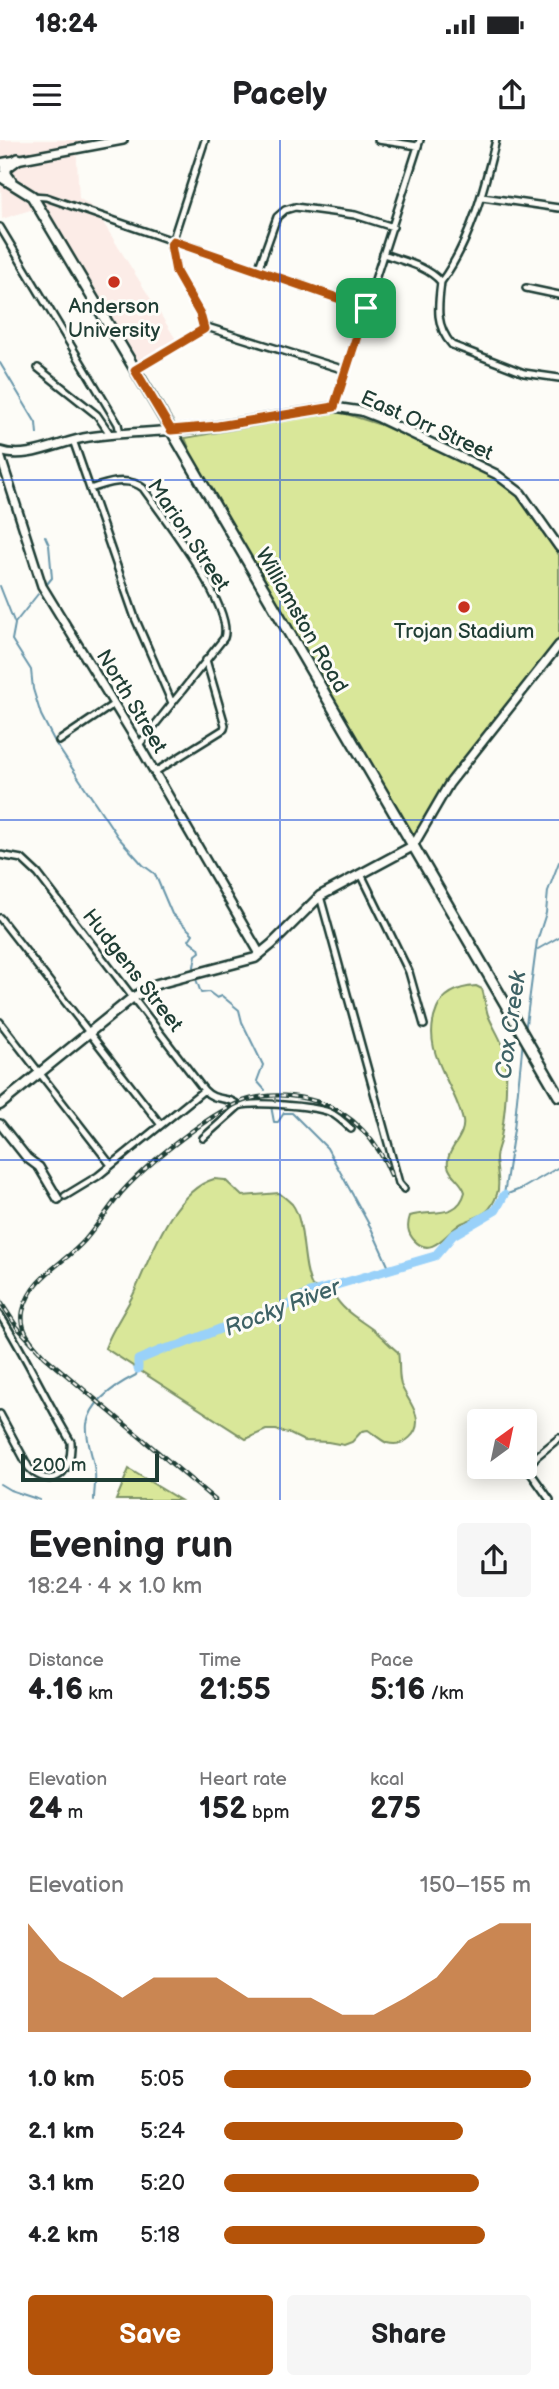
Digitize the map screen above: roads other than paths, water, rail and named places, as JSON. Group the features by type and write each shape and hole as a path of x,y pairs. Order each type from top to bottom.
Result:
{"main road":[{"path":"12,183 5,171 8,165 18,159"},
{"name":"Williamston Road","path":"0,176 32,196 559,1096"},
{"path":"0,1105 134,997 157,984 244,962 260,954 320,896 413,846"}],"street":[{"path":"0,163 124,140"},
{"path":"204,329 200,314 176,272 171,245 205,140"},
{"path":"334,407 419,143 378,140"},
{"path":"496,140 482,197 449,271 441,282 439,324 452,345 524,373 559,378"},
{"path":"32,196 46,197 366,308"},
{"path":"482,197 559,208"},
{"path":"258,270 278,217 285,210 295,207 355,215 393,227"},
{"path":"0,227 118,424 120,433"},
{"path":"383,254 418,267 436,276 441,282"},
{"path":"526,288 559,295"},
{"path":"135,370 210,328 345,370"},
{"path":"38,368 97,415 110,434"},
{"name":"East Orr Street","path":"0,453 22,454 74,440 110,434 218,426 334,407 361,411 496,474 521,494 559,547"},
{"path":"74,440 135,618 172,703"},
{"name":"North Street","path":"0,453 42,586 155,772 260,954"},
{"name":"Marion Street","path":"90,489 122,481 137,483 143,488 200,571 220,610 226,631 224,638 139,745"},
{"path":"413,846 449,784 559,645"},
{"path":"155,772 224,729 206,660"},
{"path":"59,741 114,705"},
{"name":"Hudgens Street","path":"0,855 22,859 38,874 204,1090"},
{"path":"361,874 409,972 424,1025"},
{"path":"320,896 399,1183 404,1189"},
{"path":"0,918 161,1125"},
{"path":"0,1022 111,1165"},
{"path":"0,1124 62,1197 111,1165 204,1090 213,1098 232,1100 239,1106"},
{"path":"203,1138 239,1106 271,1105 329,1112 351,1129"},
{"path":"0,1315 71,1442 68,1464 55,1478 36,1474 29,1468 0,1415"},
{"path":"537,1456 559,1438"},
{"path":"535,1479 550,1500"}],"waterway":[{"path":"0,363 36,423 37,434"},
{"path":"45,536 49,545 52,578 47,584"},
{"path":"0,586 15,624 12,640 31,670 33,689 41,715 56,744 118,837 143,865 155,874 172,914 193,934 189,940 200,952 196,955 194,967"},
{"path":"15,623 38,594"},
{"name":"Cox Creek","path":"525,1032 537,941 546,913 548,891 559,862"},
{"path":"538,949 559,937"},
{"path":"196,979 201,993 209,992 217,998 222,996 239,1010 263,1065 257,1081 265,1090"},
{"name":"Cox Creek","path":"504,1195 523,1040"},
{"path":"271,1106 274,1122 278,1122 284,1113 292,1113 327,1148 371,1228 390,1270"},
{"name":"Rocky River","path":"505,1195 559,1167"},
{"name":"Rocky River","path":"138,1369 138,1360 247,1318 279,1310 309,1293 435,1256 453,1235 496,1210 504,1195"},
{"name":"Rocky River","path":"94,1500 95,1473 87,1424 94,1408 106,1394 136,1375 138,1369"},
{"path":"0,1484 40,1500"}],"railway":[{"path":"45,1357 28,1337 23,1325 23,1311 33,1289 77,1249 121,1193 147,1168 200,1125 235,1104 258,1097 293,1096 331,1107 363,1130 379,1151 391,1175"},
{"path":"0,1301 17,1327 45,1357 215,1500"}],"place":[{"name":"Anderson University","path":"114,282"},
{"name":"Trojan Stadium","path":"464,607"}]}
